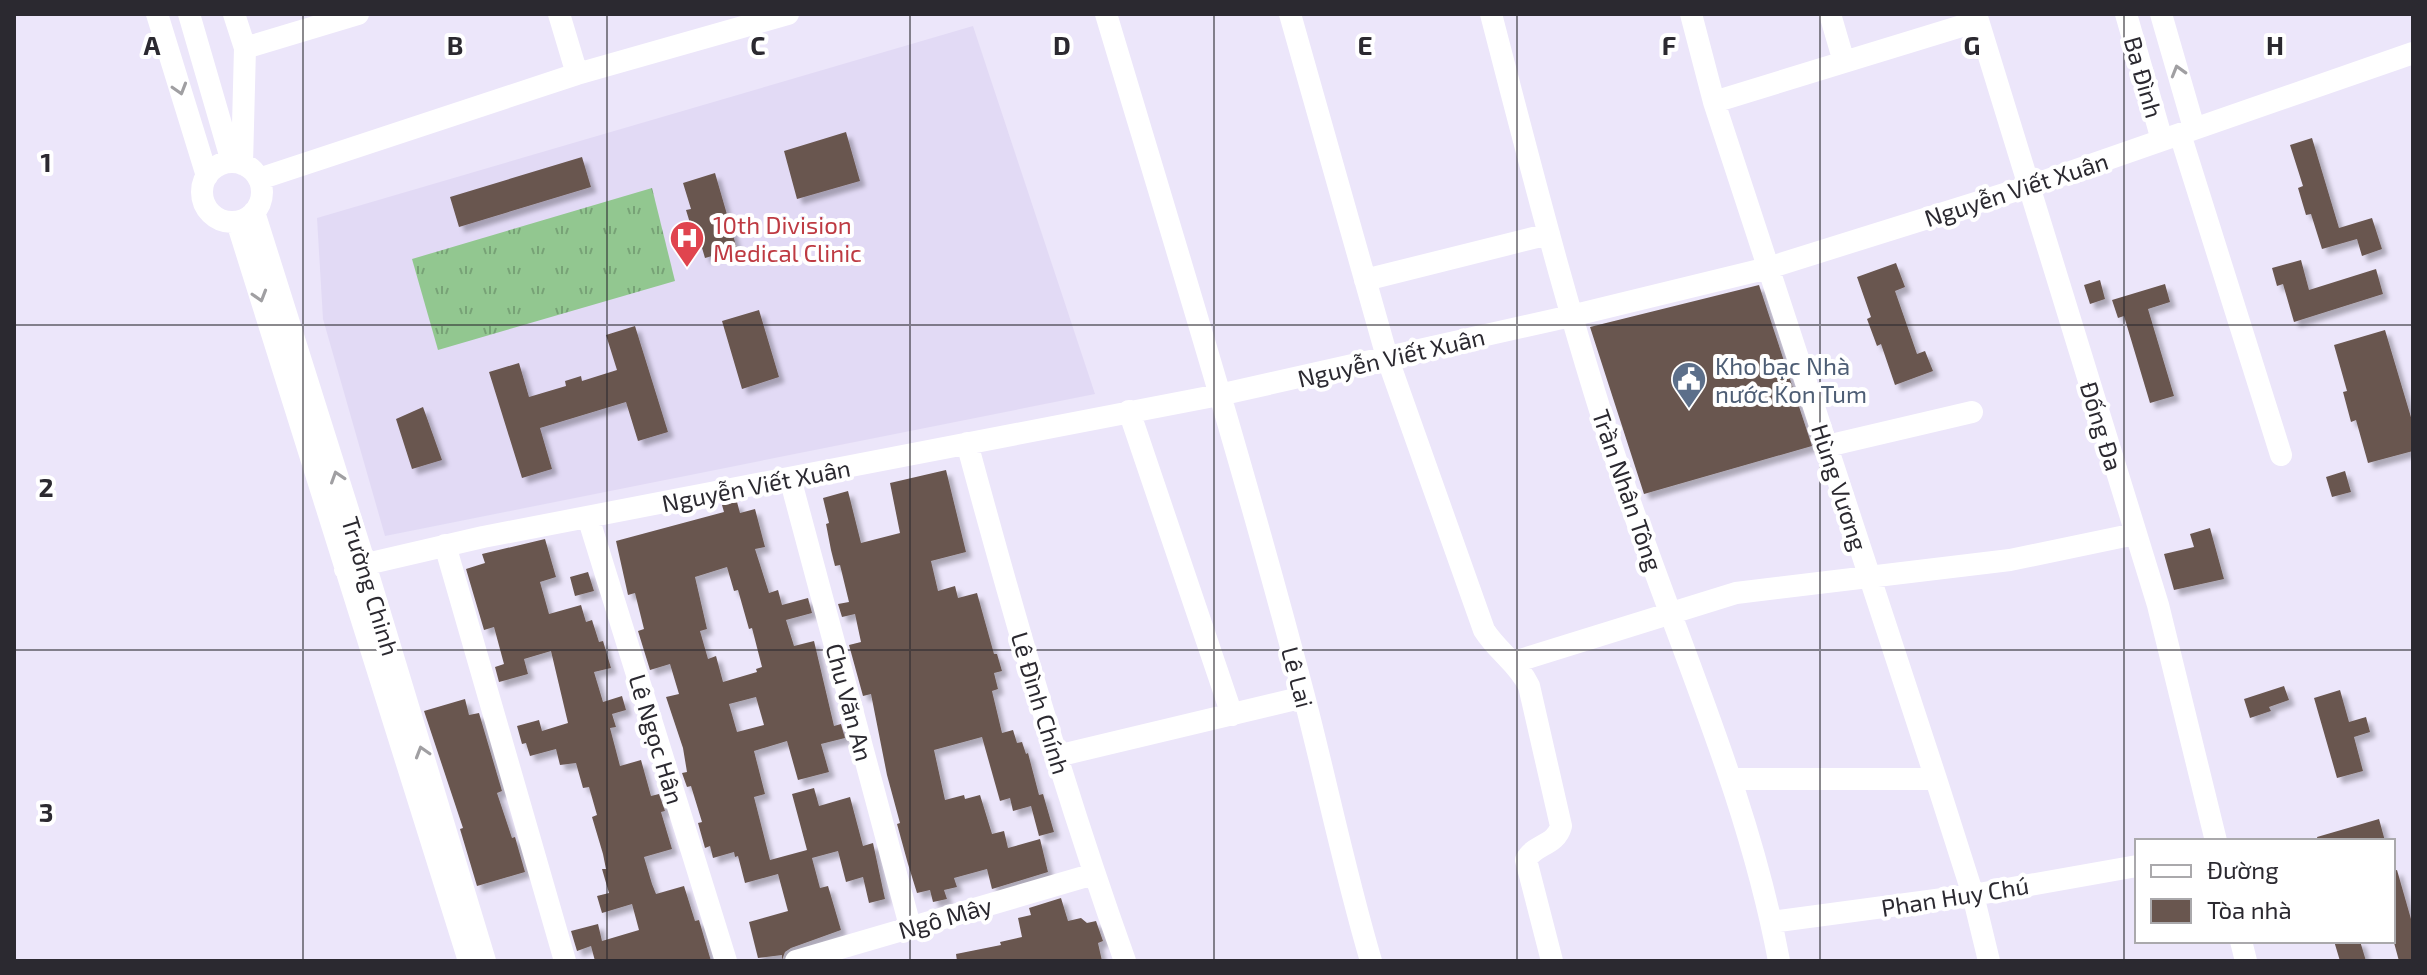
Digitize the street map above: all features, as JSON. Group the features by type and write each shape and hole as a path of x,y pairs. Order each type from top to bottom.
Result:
{"street":[{"path":"157,14 207,176 202,194 204,204 218,219 245,217 262,194 259,179 250,169 237,163 222,164 207,176"},
{"path":"189,14 237,163"},
{"path":"234,14 245,48 237,163"},
{"path":"245,48 358,14"},
{"path":"559,14 577,74"},
{"path":"259,179 577,74 788,14"},
{"name":"Lê Lai","path":"1106,14 1219,395 1304,697 1347,879 1371,961"},
{"path":"1290,14 1387,357 1484,630 1499,650 1514,662 1529,686 1560,817 1559,835 1527,855 1526,860 1552,961"},
{"name":"Trần Nhân Tông","path":"1491,14 1571,316 1628,495 1732,779 1772,922 1779,961"},
{"name":"Hùng Vương","path":"1691,14 1714,102 1973,895 1989,961"},
{"path":"1830,14 1844,62"},
{"name":"Ba Đình","path":"2126,14 2179,134"},
{"name":"Ba Đình","path":"2161,14 2179,134"},
{"path":"1714,102 1977,18"},
{"name":"Đống Đa","path":"1977,18 2166,633 2216,839"},
{"name":"Nguyễn Viết Xuân","path":"355,567 445,545 1219,395 1768,268 2030,186 2413,53"},
{"path":"2179,134 2281,455"},
{"name":"Trường Chinh","path":"245,217 355,567 485,961"},
{"path":"1365,280 1549,234"},
{"path":"1129,411 1232,715"},
{"path":"1827,446 1972,412"},
{"name":"Lê Đình Chính","path":"967,443 1057,756 1125,961"},
{"name":"Chu Văn An","path":"790,478 910,926"},
{"name":"Lê Ngọc Hân","path":"588,517 726,961"},
{"path":"1514,662 1736,593 2010,560 2135,534"},
{"path":"445,545 565,961"},
{"name":"Trường Chinh","path":"355,567 469,961"},
{"path":"1057,756 1304,697"},
{"path":"1732,779 1936,779"},
{"name":"Phan Huy Chú","path":"1772,922 1973,895 2135,866"},
{"name":"Ngô Mây","path":"796,961 1094,874"}],"shaded area":[{"name":"10th Division Medical Clinic","path":"973,26 1095,394 385,536 323,319 317,218"}],"green space":[{"path":"652,188 675,281 438,350 412,259"}],"building":[{"path":"846,132 860,181 797,199 784,151"},
{"path":"2312,138 2339,228 2372,218 2382,249 2362,256 2357,239 2322,249 2311,214 2306,215 2298,188 2303,186 2290,145"},
{"path":"582,157 591,187 459,227 450,197"},
{"path":"715,173 737,249 705,258 697,231 693,233 686,210 691,209 683,183"},
{"path":"2301,260 2309,290 2376,269 2383,294 2294,322 2283,284 2277,286 2272,268"},
{"path":"1896,263 1905,287 1895,291 1917,354 1925,351 1933,371 1895,385 1881,344 1877,346 1867,319 1871,317 1857,277"},
{"path":"2100,280 2105,299 2090,304 2084,285"},
{"path":"2165,284 2170,302 2148,309 2174,396 2150,403 2124,316 2118,318 2112,300"},
{"path":"1759,285 1812,446 1644,494 1590,327"},
{"path":"759,310 779,377 742,389 722,321"},
{"path":"635,326 668,432 638,441 626,402 540,428 552,469 522,478 489,372 519,363 529,397 566,386 565,381 581,376 582,381 617,370 606,335"},
{"path":"2385,330 2413,424 2413,451 2368,463 2356,420 2351,422 2343,392 2347,391 2334,345"},
{"path":"423,407 442,460 412,469 396,419"},
{"path":"946,470 966,552 931,561 938,591 955,586 958,598 977,593 994,654 997,654 1002,671 994,673 998,689 992,691 1002,733 1013,730 1017,743 1022,742 1028,753 1039,795 1043,794 1054,832 1039,836 1031,806 1013,811 1010,798 1000,801 982,737 934,750 945,800 980,795 992,834 1004,831 1008,848 1040,839 1048,872 992,889 987,869 954,878 957,887 944,890 947,899 933,902 930,890 917,893 897,824 900,823 871,694 863,696 849,645 861,642 855,614 842,617 838,604 849,602 840,565 835,566 831,550 823,498 848,491 861,543 900,533 890,483"},
{"path":"2345,471 2351,492 2332,497 2326,477"},
{"path":"737,502 740,513 755,509 765,547 755,549 769,593 778,590 782,605 808,598 812,613 786,620 794,646 814,641 834,726 841,724 845,738 821,744 829,772 798,780 787,741 754,751 765,794 754,797 770,860 807,850 792,794 814,788 819,806 850,797 863,846 873,843 885,899 869,903 863,877 846,882 838,851 812,858 820,888 828,886 841,930 791,948 782,960 782,955 758,958 749,922 788,911 778,874 745,883 738,856 735,857 734,852 713,858 710,846 705,848 698,823 702,822 691,786 687,787 682,773 687,772 683,748 666,697 679,694 670,664 650,670 638,631 644,629 635,593 628,595 616,541 724,512 722,505","holes":["727,567 734,591 738,590 749,629 752,628 762,667 756,669 757,672 723,682 716,656 708,659 700,631 707,629 695,577","756,697 764,725 737,732 729,704"]},
{"path":"2210,528 2224,579 2174,590 2164,554 2194,547 2190,534"},
{"path":"545,539 556,577 540,582 549,614 581,605 586,622 592,620 599,642 603,641 611,668 594,672 603,702 622,696 626,710 612,714 616,727 610,728 620,766 641,760 651,796 659,794 665,811 661,812 672,849 644,857 652,884 656,894 684,886 695,921 699,920 711,961 595,961 591,946 577,951 571,931 598,924 602,941 639,930 632,904 602,913 597,896 609,893 602,869 606,869 603,854 592,817 597,815 589,787 583,788 576,763 560,765 556,749 530,756 526,743 522,744 517,726 539,720 542,731 568,723 551,651 524,659 528,674 499,682 495,667 504,664 494,627 484,630 466,569 485,563 482,554"},
{"path":"588,572 594,591 575,596 570,577"},
{"path":"2284,686 2289,700 2269,707 2271,711 2250,718 2244,699"},
{"path":"2340,690 2349,722 2366,717 2370,732 2354,737 2363,771 2337,778 2314,698"},
{"path":"465,699 469,715 479,713 502,791 497,793 525,872 477,886 460,829 463,828 424,711"},
{"path":"2379,819 2384,839 2318,839"},
{"path":"2395,870 2413,926 2413,961 2399,961 2394,943"},
{"path":"1061,898 1068,921 1081,918 1087,923 1096,921 1103,941 1098,943 1102,961 957,961 956,954 1001,945 1000,942 1022,937 1018,918 1031,915 1029,908"},
{"path":"2335,943 2361,943 2366,961 2340,961"}],"place":[{"name":"10th Division Medical Clinic","path":"687,269"},
{"name":"Kho bạc Nhà nước Kon Tum","path":"1689,410"}]}
